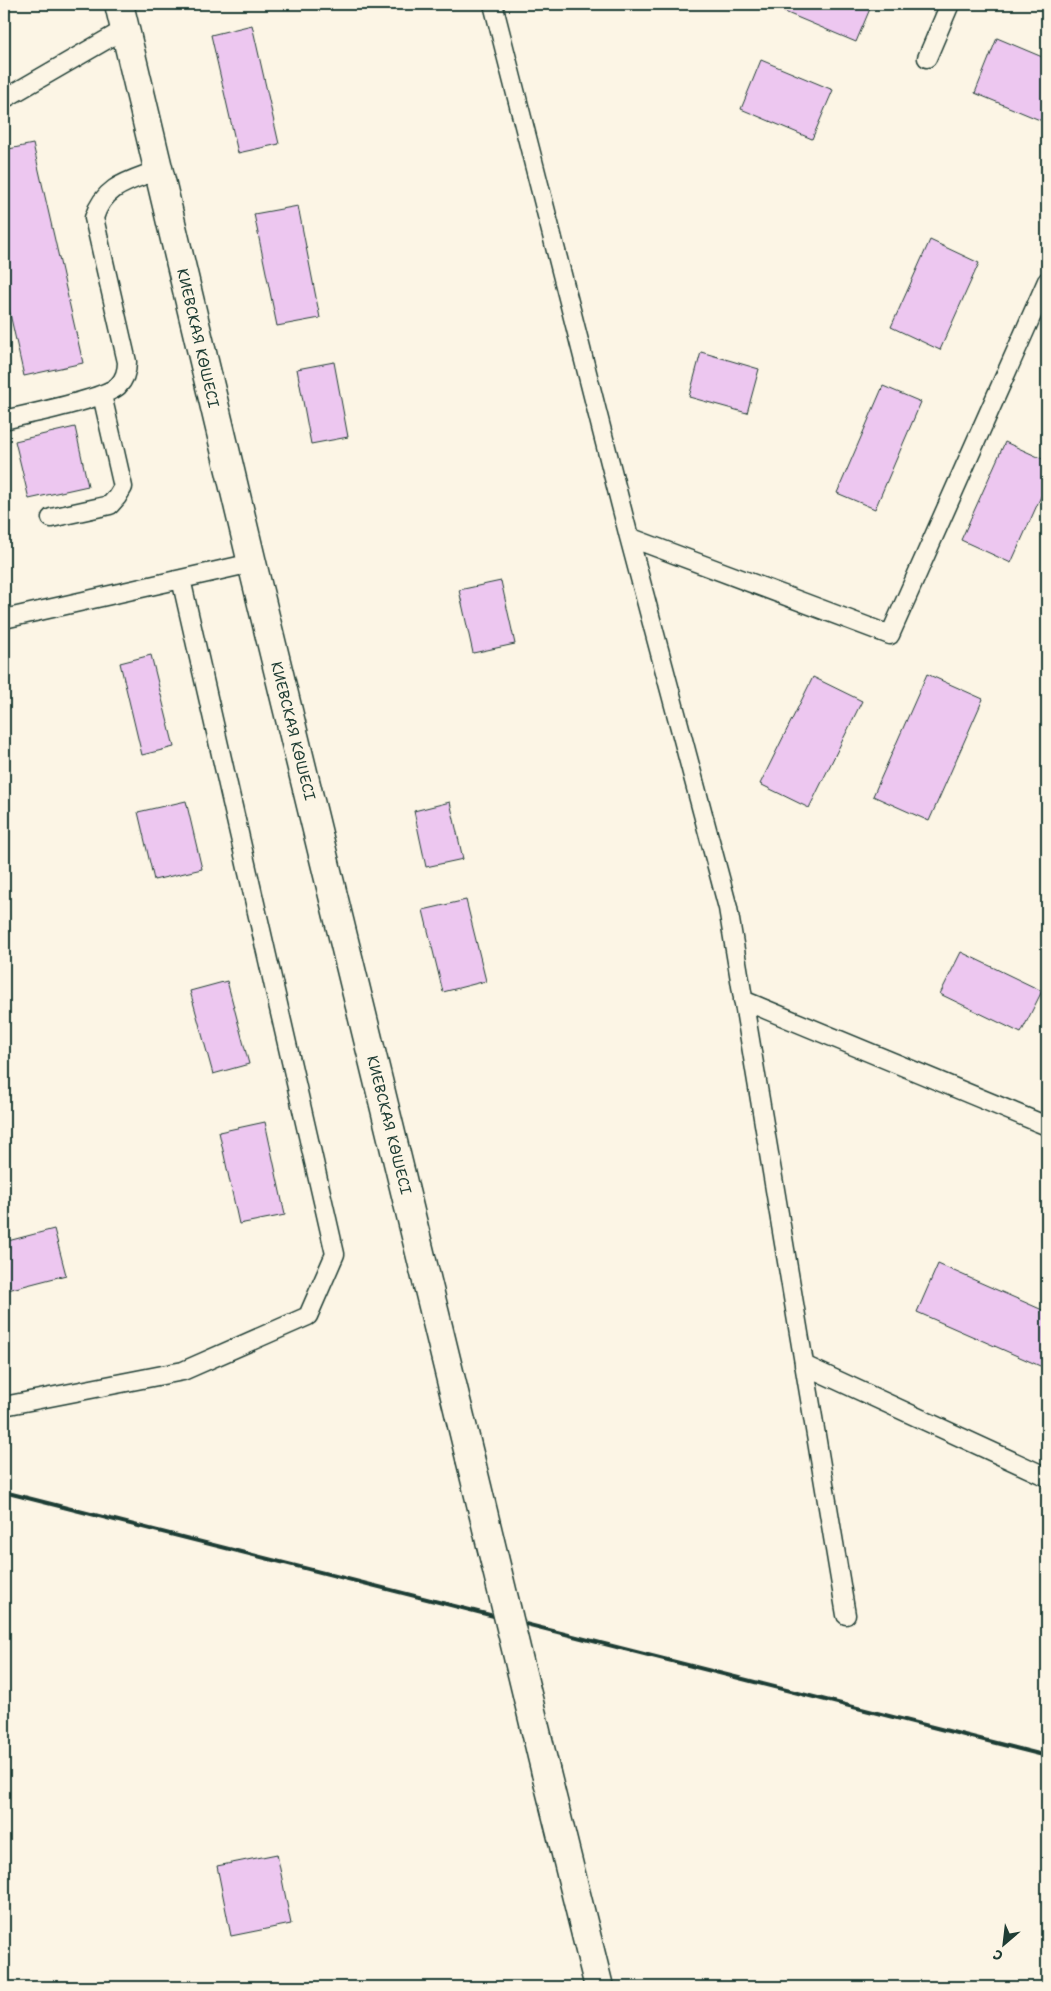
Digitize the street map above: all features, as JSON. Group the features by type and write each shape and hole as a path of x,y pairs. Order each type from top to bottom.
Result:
{"highway":[{"name":"КИЕВСКАЯ КӨШЕСІ","path":"122,16 252,563 599,1987"}],"lane":[{"path":"493,4 629,537 728,908 846,1615"},
{"path":"926,58 950,4"},
{"path":"4,99 122,16"},
{"path":"4,420 102,395 118,386 127,372 127,362 94,218 98,206 115,187 158,170"},
{"path":"629,537 890,635 1047,281"},
{"path":"51,518 110,505 123,486 102,395"},
{"path":"4,620 252,563"},
{"path":"4,1406 183,1371 308,1316 335,1254 181,579"},
{"path":"744,1000 1047,1126"},
{"path":"804,1365 1047,1477"}],"building":[{"path":"783,4 872,4 856,42 780,10"},
{"path":"252,25 279,144 238,153 211,35"},
{"path":"997,38 1047,59 1047,123 975,93"},
{"path":"761,60 833,90 812,139 741,109"},
{"path":"33,144 83,363 24,376 4,287 4,150"},
{"path":"298,206 320,318 277,326 254,214"},
{"path":"930,240 979,263 940,350 891,327"},
{"path":"701,352 759,369 747,413 689,397"},
{"path":"334,362 348,437 311,444 297,369"},
{"path":"883,386 921,402 875,509 837,493"},
{"path":"75,427 88,486 29,499 15,441"},
{"path":"1005,442 1047,461 1047,483 1011,563 961,540"},
{"path":"501,581 515,644 473,653 459,590"},
{"path":"151,655 174,747 142,755 120,663"},
{"path":"927,674 983,699 929,821 873,796"},
{"path":"813,677 862,701 809,808 760,784"},
{"path":"186,801 202,869 154,880 138,812"},
{"path":"450,802 463,859 426,867 414,811"},
{"path":"466,900 486,981 443,992 423,910"},
{"path":"961,952 1042,991 1021,1033 940,994"},
{"path":"227,981 249,1064 213,1074 190,991"},
{"path":"265,1122 285,1215 239,1224 219,1132"},
{"path":"54,1229 66,1275 4,1291 4,1242"},
{"path":"938,1264 1047,1312 1047,1369 917,1312"},
{"path":"277,1854 291,1924 231,1936 217,1866"}],"railway":[{"path":"4,1492 1047,1756"}]}
